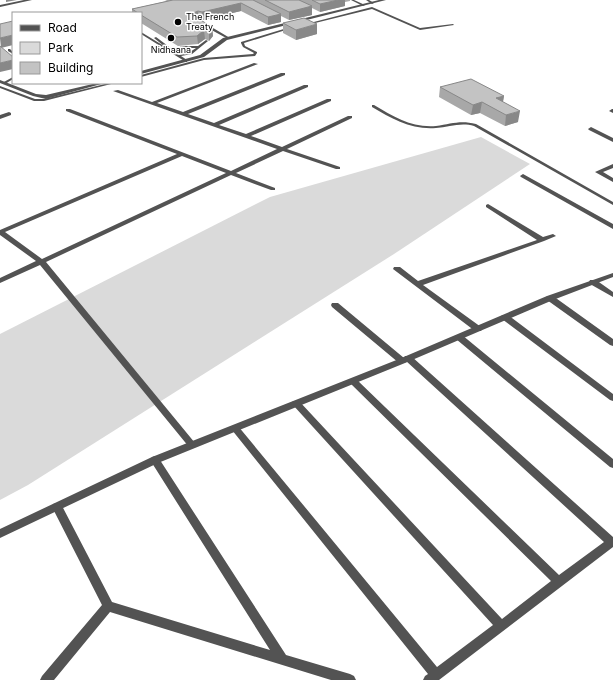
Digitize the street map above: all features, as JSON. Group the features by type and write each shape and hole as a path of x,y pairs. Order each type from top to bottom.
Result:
{"street":[{"path":"0,0 7,4"},
{"path":"0,6 30,0"},
{"path":"142,74 202,56 220,41 229,38 384,0"},
{"path":"348,5 353,7"},
{"path":"314,12 320,16"},
{"path":"282,20 288,23"},
{"path":"153,104 256,64"},
{"path":"183,114 283,74"},
{"path":"1,84 46,97 99,84"},
{"path":"215,126 306,86"},
{"path":"116,91 338,168"},
{"path":"246,136 329,100"},
{"path":"68,110 273,189"},
{"path":"0,117 9,114"},
{"path":"0,281 350,118"},
{"path":"591,129 613,140"},
{"path":"0,232 182,154"},
{"path":"613,166 598,172 613,180"},
{"path":"523,176 613,227"},
{"path":"488,206 542,240"},
{"path":"0,232 42,262 192,445"},
{"path":"418,284 553,236"},
{"path":"397,269 478,329"},
{"path":"0,534 155,460 405,360 550,298 613,275"},
{"path":"594,282 613,295"},
{"path":"550,298 613,343"},
{"path":"235,428 433,678 612,541 405,360 334,305"},
{"path":"505,317 613,398"},
{"path":"459,337 613,464"},
{"path":"353,380 559,582"},
{"path":"296,403 501,626"},
{"path":"155,460 282,659"},
{"path":"57,507 108,606 350,680"},
{"path":"46,680 108,606"}],"lane":[{"path":"352,0 364,5"},
{"path":"367,0 373,3"},
{"path":"301,26 372,8 420,29 454,25"},
{"path":"200,22 229,38"},
{"path":"142,74 204,59 254,55 256,53 255,51 244,46 242,43 294,28"},
{"path":"142,34 166,50 199,47"},
{"path":"179,56 191,53 207,42"},
{"path":"9,50 12,53"},
{"path":"170,50 186,61"},
{"path":"1,84 12,78"},
{"path":"1,84 35,100 44,100 109,84"},
{"path":"373,106 399,122 414,126 433,127 459,122 475,125 613,204"}],"green space":[{"path":"481,137 530,164 394,254 28,485 0,500 0,334 270,197"}],"building":[{"path":"173,0 253,0 281,14 268,17 241,3 202,12 198,11 191,14 212,27 209,32 204,30 197,36 177,37 142,16 142,12 136,12 132,9"},
{"path":"265,0 299,0 312,6 289,12"},
{"path":"312,0 338,0 320,4"},
{"path":"304,18 317,24 296,30 283,23"},
{"path":"12,21 12,35 0,38 0,24"},
{"path":"0,46 12,56 12,60 0,63"},
{"path":"471,79 504,96 496,98 520,111 506,115 482,102 473,105 440,87"}],"place":[{"name":"The French Treaty","path":"178,22"},
{"name":"Nidhaana","path":"171,38"}]}
